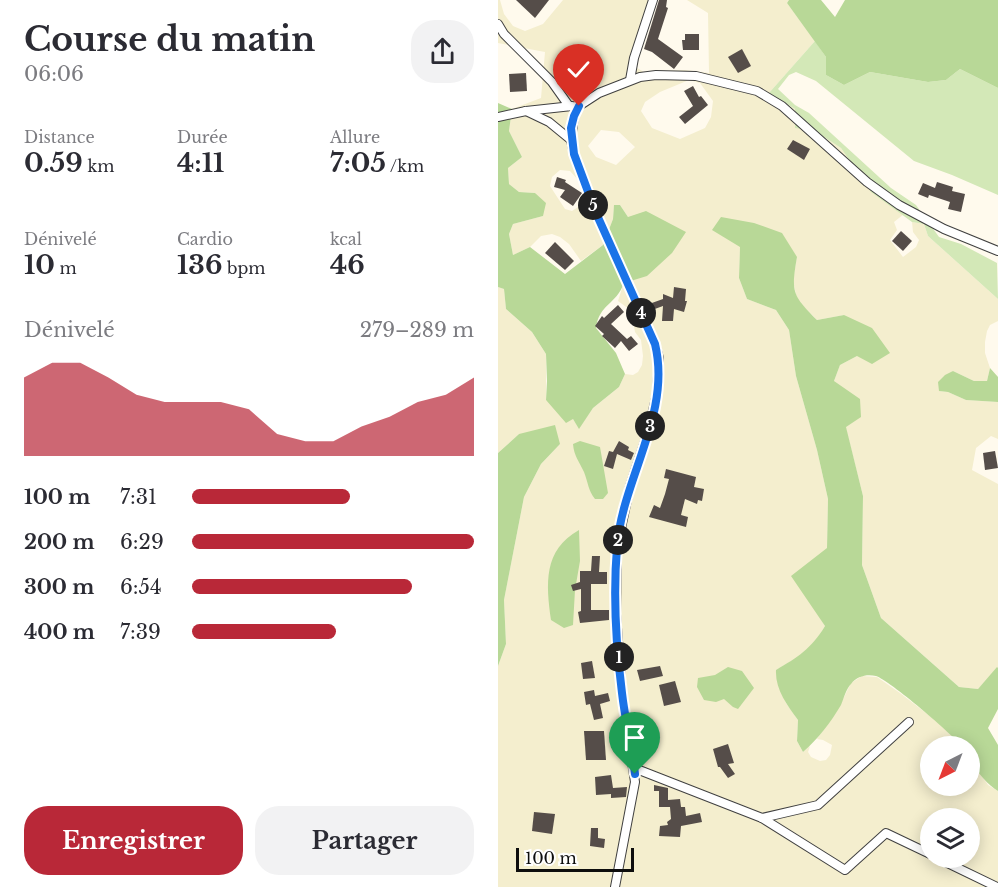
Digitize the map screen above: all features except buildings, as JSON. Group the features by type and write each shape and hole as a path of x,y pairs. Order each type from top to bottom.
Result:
{"street":[{"path":"630,80 634,58 653,0"},
{"path":"498,24 504,34 552,82 569,106"},
{"path":"615,887 635,791 634,768 622,694 616,614 617,547 630,486 653,414 658,382 658,358 655,344 596,213 574,154 571,140 574,116 579,106 599,93 630,80 656,75 696,76 757,91 782,106 867,182 899,206 952,233 998,250"},
{"path":"498,117 526,111 579,106"},
{"path":"526,111 549,123 571,140"},
{"path":"762,818 818,805 909,722"},
{"path":"634,768 762,818 845,870 886,833 920,849"},
{"path":"958,868 997,887"}],"shaded area":[{"path":"498,0 513,26 525,31 543,24 563,0 653,0 630,64 644,72 685,70 709,73 708,13 687,0 789,0 787,3 815,41 769,93 795,109 815,131 841,148 858,173 904,214 894,222 897,230 890,240 903,257 916,247 919,240 913,232 912,222 924,224 928,236 998,299 998,321 990,325 985,342 985,353 990,368 987,381 974,381 953,371 939,391 948,392 966,400 998,402 998,439 991,436 976,448 972,470 998,484 998,668 978,689 959,687 881,618 862,565 863,496 834,381 840,365 857,356 844,315 817,320 797,300 793,280 797,257 740,247 739,278 747,299 776,310 789,330 796,376 828,499 827,548 814,608 825,626 815,642 802,655 776,670 786,703 798,720 797,741 803,752 810,746 808,752 811,757 820,761 826,760 830,755 832,745 817,739 840,705 851,683 862,676 877,677 900,693 939,723 951,736 920,736 920,796 980,796 980,773 988,785 998,791 998,887 498,887 498,666 506,644 504,600 524,497 541,464 560,444 519,434 498,453 498,287 504,289 506,309 532,332 546,354 546,400 573,419 579,428 593,408 619,387 625,374 633,375 638,372 643,356 641,340 635,332 632,314 618,301 624,282 628,217 620,205 614,206 613,219 603,245 581,261 569,244 552,234 541,236 530,247 513,255 509,234 513,224 543,216 535,193 519,192 509,184 508,168 522,157 509,131 512,109 541,98 545,52 498,43","holes":["689,80 700,83 713,101 711,117 705,128 680,139 652,128 641,111 645,102 660,92","601,130 619,132 635,147 616,165 596,157 588,146","560,170 570,171 581,183 586,197 584,203 572,211 565,209 550,186 552,177"]}],"green space":[{"path":"789,0 821,0 835,17 845,0 998,0 998,88 960,69 946,80 928,82 870,72 844,85 826,75 826,57 787,3"},
{"path":"815,41 826,57 826,75 844,85 870,72 928,82 946,80 960,69 998,88 998,195 914,161 816,81 796,72 789,75 778,89 795,105 809,113 891,188 916,205 939,237 961,244 997,263 998,299 928,236 924,224 912,222 871,192 841,148 815,131 795,128 795,109 769,93"},
{"path":"498,103 512,109 509,131 522,157 508,168 509,184 519,192 535,193 546,203 543,216 513,224 509,234 513,255 530,247 565,274 603,245 613,219 614,205 620,205 628,217 646,211 686,232 672,253 647,276 624,283 617,296 601,314 596,328 616,353 625,374 619,387 593,408 579,429 573,419 566,423 546,400 546,354 532,332 506,309 504,289 498,287"},
{"path":"721,217 754,223 782,233 797,257 794,286 802,305 817,320 844,315 872,328 890,353 872,364 857,356 840,365 834,381 860,399 861,417 846,427 863,496 862,565 881,618 959,687 978,689 998,668 998,709 988,728 998,745 998,791 980,774 980,736 952,736 921,708 876,676 862,676 853,681 829,724 803,752 797,741 798,720 777,684 776,670 804,652 825,626 791,576 827,548 828,499 796,376 789,330 776,310 747,299 739,278 740,247 712,230"},
{"path":"990,368 998,377 998,402 966,400 948,392 939,391 938,382 953,371 974,381 987,381"},
{"path":"555,425 560,444 541,464 524,497 504,600 506,644 498,666 498,453 519,434"},
{"path":"580,441 600,447 608,493 603,499 595,499 589,489 573,444"},
{"path":"579,530 580,561 575,590 573,625 564,628 551,620 548,581 553,558 559,547"},
{"path":"728,667 742,671 754,688 738,709 724,699 716,702 704,700 697,687 698,678 715,675"}],"route":[{"path":"579,106 571,128 574,154 596,213 655,344 659,369 653,414 630,486 617,547 616,614 622,694 635,774"}]}
